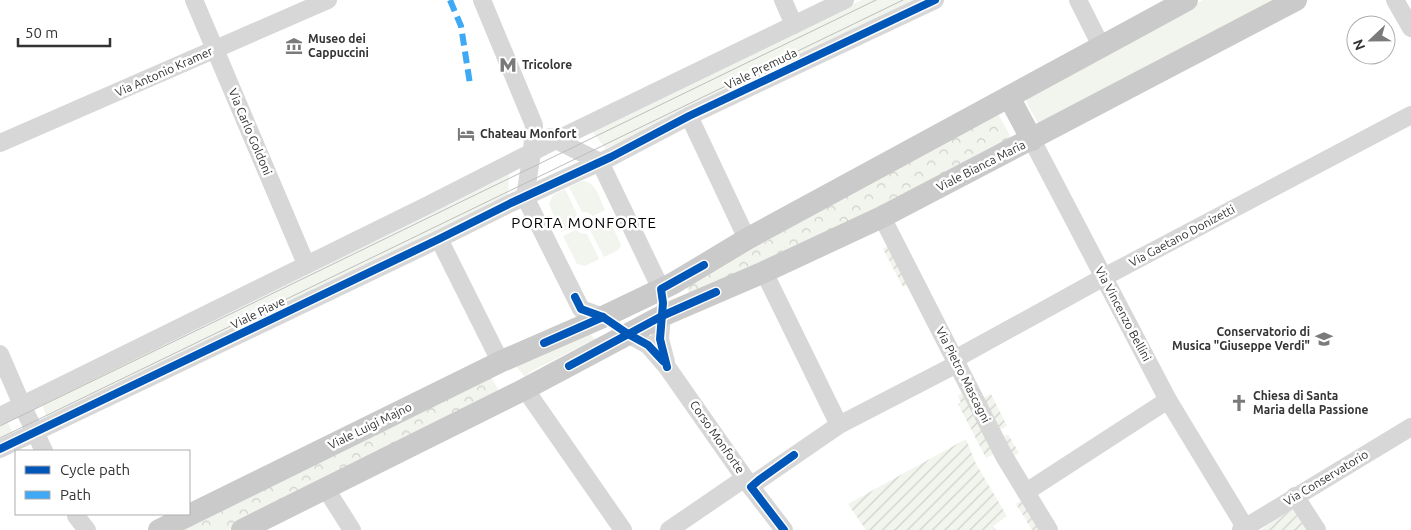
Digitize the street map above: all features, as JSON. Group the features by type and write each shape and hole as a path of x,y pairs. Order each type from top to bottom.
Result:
{"main road":[{"path":"662,316 661,289 747,239 1187,0"},
{"name":"Viale Bianca Maria","path":"524,389 662,316 764,272 882,217 1032,140 1294,0"},
{"name":"Via Vincenzo Bellini","path":"1009,97 1032,140"},
{"name":"Viale Luigi Majno","path":"190,515 502,361 604,317 661,289"},
{"path":"604,317 628,334"},
{"path":"242,530 524,389 502,361"},
{"name":"Viale Luigi Majno","path":"159,530 189,515"}],"street":[{"name":"Via Carlo Goldoni","path":"194,0 306,264"},
{"name":"Via Antonio Kramer","path":"0,143 328,0"},
{"path":"482,0 534,125 525,196 581,309 604,317"},
{"path":"490,0 545,134 600,162 661,289"},
{"path":"783,0 794,25"},
{"name":"Viale Premuda","path":"556,140 845,0"},
{"name":"Viale Premuda","path":"525,196 600,162 689,116 935,0"},
{"path":"1078,0 1101,46"},
{"path":"1395,0 1411,28"},
{"name":"Via Gaetano Donizetti","path":"669,530 692,514 748,482 759,480 838,424 956,361 1104,277 1411,115"},
{"path":"689,116 747,239"},
{"name":"Viale Piave","path":"0,416 556,140"},
{"name":"Via Vincenzo Bellini","path":"1032,140 1168,400 1243,528"},
{"name":"Viale Piave","path":"0,449 33,428 439,239 525,196"},
{"name":"Via Pietro Mascagni","path":"882,217 1004,456 1049,530"},
{"path":"439,239 498,357 502,361"},
{"path":"764,272 838,424"},
{"name":"Corso Monforte","path":"662,316 660,339 667,367"},
{"name":"Corso Monforte","path":"628,334 648,345 667,367 784,530"},
{"path":"0,354 44,450"},
{"path":"524,389 623,530"},
{"path":"1026,492 1168,400"},
{"name":"Via Conservatorio","path":"1243,528 1411,427"},
{"path":"326,489 352,530"},
{"path":"1295,496 1318,530"},
{"path":"77,520 87,530"}],"green space":[{"path":"862,0 919,0 606,149 592,131"},
{"path":"1203,0 1277,0 1040,126 1024,95"},
{"path":"997,112 1012,139 856,222 689,293 686,286"},
{"path":"509,173 508,198 48,419 40,401"},
{"path":"582,181 594,187 605,210 593,216 587,212 582,212 569,187"},
{"path":"565,189 577,214 573,221 573,226 561,232 549,204 553,195"},
{"path":"607,215 621,245 618,250 604,257 591,232 595,221"},
{"path":"576,230 587,234 599,259 585,266 577,264 563,236"},
{"path":"888,246 908,285 903,287 883,249"},
{"path":"590,334 595,339 530,372 525,377 514,364"},
{"path":"490,375 501,395 228,530 177,530"},
{"path":"962,393 994,454 986,458 958,404 961,403 958,396"},
{"path":"991,394 1007,426 999,430 983,398"},
{"path":"6,419 15,437 0,444 0,422"},
{"path":"1008,434 1019,453 1013,456 1003,437"},
{"path":"966,439 976,464 1007,516 993,526 996,530 866,530 848,504"},
{"path":"1022,500 1040,530 1032,530 1016,504"},
{"path":"1292,507 1306,530 1261,530"}],"tram line":[{"path":"0,426 876,0"},
{"path":"0,438 903,0"}],"marked path":[{"path":"450,0 461,26 470,84"}],"cycle path":[{"path":"0,449 511,203 611,157 689,116 935,0"},
{"path":"667,367 660,339 663,303 661,289 704,265"},
{"path":"569,366 662,316 716,292"},
{"path":"575,297 581,309 603,317 648,345 663,361"},
{"path":"544,343 603,317"},
{"path":"784,530 751,487 794,455"}],"place":[{"name":"Museo dei Cappuccini","path":"294,46"},
{"name":"Tricolore","path":"508,65"},
{"name":"Chateau Monfort","path":"466,134"},
{"name":"Conservatorio di Musica \"Giuseppe Verdi\"","path":"1324,339"},
{"name":"Chiesa di Santa Maria della Passione","path":"1239,403"}],"district":[{"name":"PORTA MONFORTE","path":"584,223"}]}
